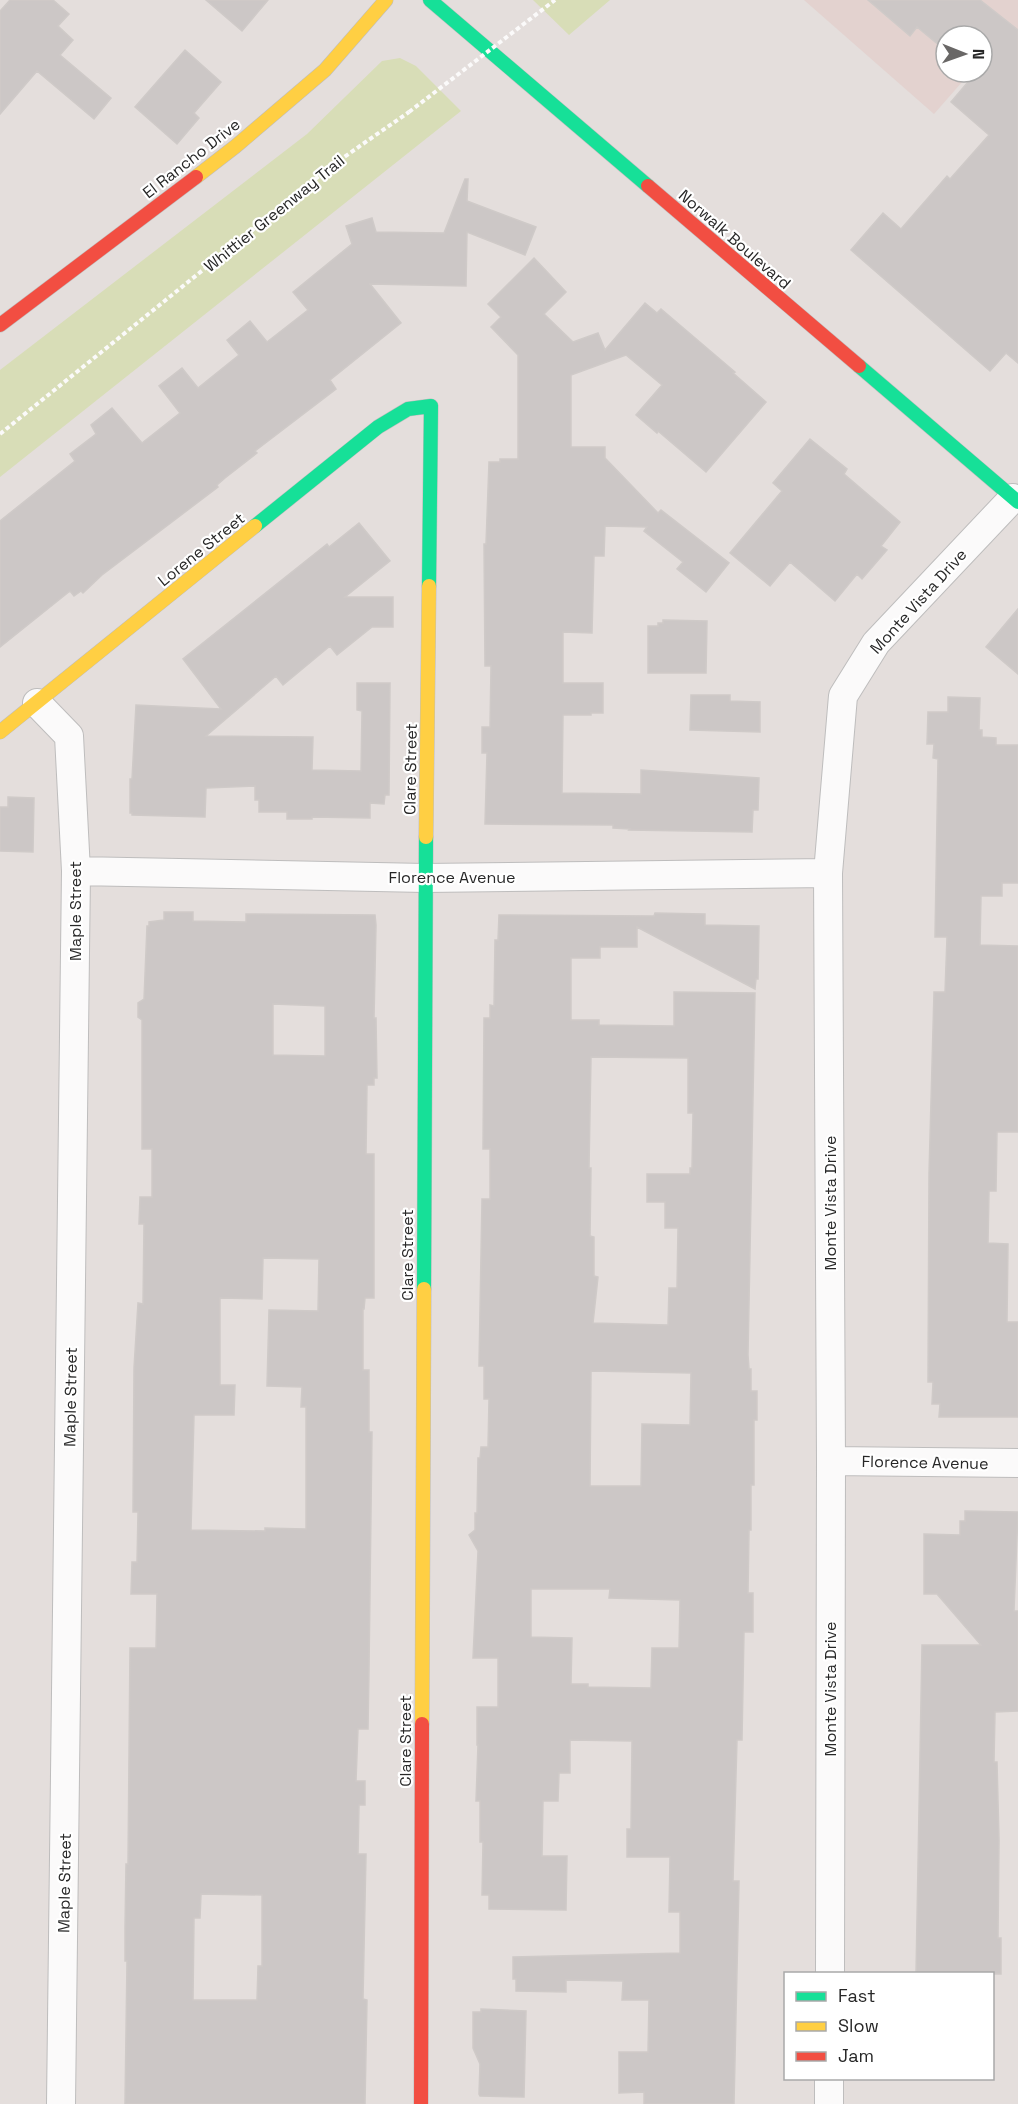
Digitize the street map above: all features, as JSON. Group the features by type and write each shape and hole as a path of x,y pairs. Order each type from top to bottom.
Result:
{"street":[{"name":"El Rancho Drive","path":"0,325 236,146 325,70 386,0"},
{"name":"Norwalk Boulevard","path":"430,0 1015,500"},
{"name":"Lorene Street","path":"0,732 378,427 408,409 430,406"},
{"name":"Clare Street","path":"421,2104 425,878 430,406"},
{"name":"Monte Vista Drive","path":"830,1972 831,1461 828,873 843,696 876,643 1015,500"},
{"name":"Maple Street","path":"37,703 69,736 76,871 61,2104"},
{"name":"Florence Avenue","path":"76,871 425,878 828,873"},
{"name":"Florence Avenue","path":"831,1461 1018,1463"},
{"path":"829,2080 829,2104"}],"path":[{"name":"Whittier Greenway Trail","path":"0,434 334,164 409,112 555,0"}],"shaded area":[{"path":"804,0 1018,0 1018,115 981,84 994,84 994,24 934,24 934,84 960,84 934,114"}],"green space":[{"path":"533,0 610,0 569,35"},
{"path":"400,58 416,66 461,111 0,477 0,370 307,134 382,61"}],"building":[{"path":"10,0 53,0 69,14 58,26 73,40 60,55 111,98 94,119 37,71 0,114 0,11"},
{"path":"206,0 268,0 242,31"},
{"path":"868,0 980,0 1018,30 1018,363 1006,353 990,371 851,250 883,213 901,229 947,176 950,179 989,135 951,102 966,84 994,84 994,24 934,24 934,41 917,27 910,36"},
{"path":"185,50 221,82 194,113 199,118 177,144 135,107"},
{"path":"465,179 468,179 467,201 536,227 525,255 467,232 466,286 370,284 401,323 330,380 336,389 255,451 257,453 225,478 217,485 218,487 102,575 83,593 81,591 74,596 70,591 0,647 0,521 75,461 70,454 96,434 91,425 112,408 142,443 180,413 159,386 182,368 198,388 239,355 227,340 250,321 267,342 308,310 293,292 352,244 346,226 372,218 376,232 444,233"},
{"path":"534,258 566,292 544,314 573,342 598,333 605,350 645,303 657,313 661,309 735,372 733,373 766,402 706,472 636,415 662,385 626,355 571,375 571,447 605,447 605,458 658,513 661,510 729,563 706,592 677,569 683,562 644,531 647,527 605,526 604,556 594,556 592,633 563,632 563,683 603,683 603,713 563,715 562,793 641,794 641,770 759,778 758,810 753,810 752,832 629,830 613,828 613,825 485,824 487,753 482,753 482,727 490,727 491,666 485,666 484,544 486,544 489,462 500,462 500,459 518,459 518,355 491,327 501,317 488,304"},
{"path":"810,439 847,469 844,474 900,522 881,546 887,550 862,579 857,574 835,601 790,562 770,586 730,553 782,491 773,483"},
{"path":"359,523 390,561 345,597 393,597 393,627 372,627 337,655 330,646 283,685 276,676 206,736 313,737 312,770 361,771 362,711 357,710 357,683 390,683 389,795 385,795 384,804 370,803 370,818 287,819 287,812 259,812 259,800 255,800 255,786 206,788 205,817 132,815 130,813 130,779 132,779 136,705 221,709 183,659 327,544 329,547"},
{"path":"1018,609 1018,674 986,647"},
{"path":"663,620 707,621 706,673 648,673 648,626 658,626 658,623 663,623"},
{"path":"691,695 730,695 730,701 760,702 760,732 690,730"},
{"path":"948,697 980,698 979,730 982,730 982,737 996,738 996,745 1018,745 1018,883 1002,883 1002,896 981,896 980,945 1018,946 1018,1132 997,1132 996,1191 989,1191 988,1243 1008,1244 1007,1322 1018,1322 1018,1417 939,1417 940,1404 932,1404 933,1382 928,1382 929,1174 934,992 945,992 947,937 935,937 938,759 933,758 934,744 927,744 928,712 948,712"},
{"path":"8,797 34,798 33,852 0,851 0,807 8,807"},
{"path":"164,912 193,912 193,921 246,922 246,914 375,915 374,1018 376,1018 377,1078 374,1078 374,1085 367,1085 366,1154 374,1154 374,1298 365,1298 363,1309 363,1370 369,1370 369,1432 372,1432 368,1729 358,1729 356,1781 365,1781 365,1805 359,1805 358,1854 366,1854 363,1999 367,2000 365,2104 125,2104 127,1961 125,1961 125,1929 126,1864 128,1864 130,1648 156,1648 157,1594 131,1594 132,1562 137,1562 138,1512 133,1512 134,1368 138,1303 143,1304 144,1224 139,1224 140,1197 152,1197 152,1149 142,1149 142,1020 138,1017 138,1003 144,999 147,926 149,922 164,920","holes":["273,1004 325,1006 325,1056 273,1055","263,1258 319,1259 318,1311 269,1310 267,1386 302,1387 301,1407 306,1407 306,1529 191,1530 194,1415 234,1415 235,1385 220,1385 220,1298 262,1299","201,1894 262,1895 262,1966 258,1966 257,2000 193,2000 194,1918 200,1918"]},
{"path":"655,913 705,914 705,925 759,926 758,979 756,979 755,989 637,927 637,947 600,947 600,958 571,958 571,1020 599,1020 599,1025 674,1026 674,992 755,993 748,1355 749,1369 751,1369 751,1391 757,1391 757,1420 754,1420 754,1485 751,1485 751,1530 749,1530 748,1593 753,1593 753,1632 744,1632 742,1740 737,1740 733,1881 739,1881 734,2104 644,2104 644,2092 619,2093 619,2052 648,2052 649,2000 622,2000 623,1981 566,1980 566,1992 516,1991 516,1979 513,1979 513,1957 680,1953 680,1912 669,1912 670,1857 627,1857 627,1829 631,1829 632,1741 570,1740 570,1773 559,1773 558,1801 543,1801 542,1856 567,1856 566,1910 489,1909 489,1895 482,1895 483,1842 480,1842 480,1801 476,1801 477,1707 498,1707 498,1658 473,1658 478,1551 469,1535 475,1530 475,1513 477,1513 478,1458 480,1458 481,1447 488,1447 489,1399 484,1399 484,1366 479,1366 482,1199 490,1199 490,1149 483,1149 484,1018 490,1018 490,1005 494,1006 495,940 498,940 499,915 654,916","holes":["591,1057 688,1058 688,1113 693,1113 690,1174 647,1174 647,1202 665,1202 665,1228 678,1228 677,1288 669,1288 668,1325 593,1323 598,1277 594,1276 594,1237 590,1236","591,1371 691,1373 690,1425 642,1424 641,1486 590,1486","531,1589 610,1589 609,1598 680,1600 679,1648 652,1648 651,1688 588,1687 588,1684 571,1684 572,1638 531,1637"]},
{"path":"965,1511 1018,1512 1014,1611 1018,1611 1018,1711 995,1712 994,1762 997,1762 999,1840 998,1938 1001,1938 1001,1974 994,1974 994,1972 916,1972 922,1645 981,1645 937,1594 924,1594 924,1534 960,1535 960,1521 965,1521"},
{"path":"481,2009 526,2011 524,2097 480,2096 479,2094 480,2064 473,2048 473,2012 481,2012"}],"traffic: fast":[{"path":"430,0 648,186"},
{"path":"859,366 1018,502"},
{"path":"255,526 378,427 408,409 431,406 429,586"},
{"path":"424,1289 426,837"}],"traffic: slow":[{"path":"196,177 325,70 386,0"},
{"path":"0,732 255,526"},
{"path":"426,837 429,586"},
{"path":"422,1724 424,1289"}],"traffic: jam":[{"path":"0,325 196,177"},
{"path":"648,186 859,366"},
{"path":"421,2104 422,1724"}]}
